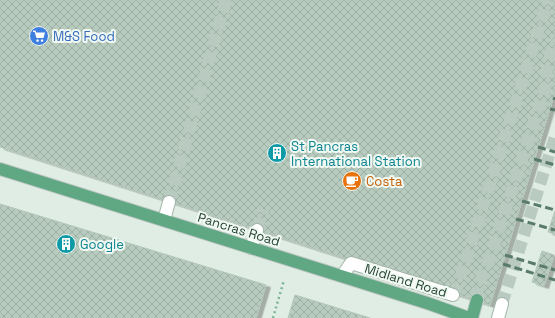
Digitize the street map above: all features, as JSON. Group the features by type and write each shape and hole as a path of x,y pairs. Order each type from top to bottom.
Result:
{"main road":[{"name":"Pancras Road","path":"0,169 342,276 470,318 477,300"}],"street":[{"path":"164,220 169,202"},
{"path":"251,248 257,230"},
{"name":"Midland Road","path":"342,276 351,263 453,295"},
{"path":"498,318 502,304"}],"path":[{"path":"273,318 284,280"}],"building":[{"name":"St Pancras International Station","path":"0,0 555,0 555,92 490,305 0,147"},
{"name":"Google","path":"0,204 266,285 256,318 0,318"},
{"path":"555,211 555,234 548,232"},
{"path":"542,251 554,255 544,286 532,282"},
{"path":"295,295 370,318 288,318"}],"tunnel":[{"path":"169,202 226,0"},
{"path":"453,295 458,285 548,0"},
{"path":"477,300 478,286 486,269 546,85 547,67 555,40"},
{"path":"502,304 555,137"},
{"path":"257,230 263,209"}],"railway":[{"path":"550,109 555,110"},
{"path":"538,147 555,152"},
{"path":"534,159 555,165"},
{"path":"522,201 555,210"},
{"path":"516,219 555,230"},
{"path":"505,255 555,270"},
{"path":"503,264 555,280"}],"place":[{"name":"M&S Food","path":"39,36"},
{"name":"St Pancras International Station","path":"277,153"},
{"name":"Costa","path":"352,181"},
{"name":"Google","path":"66,244"}]}
